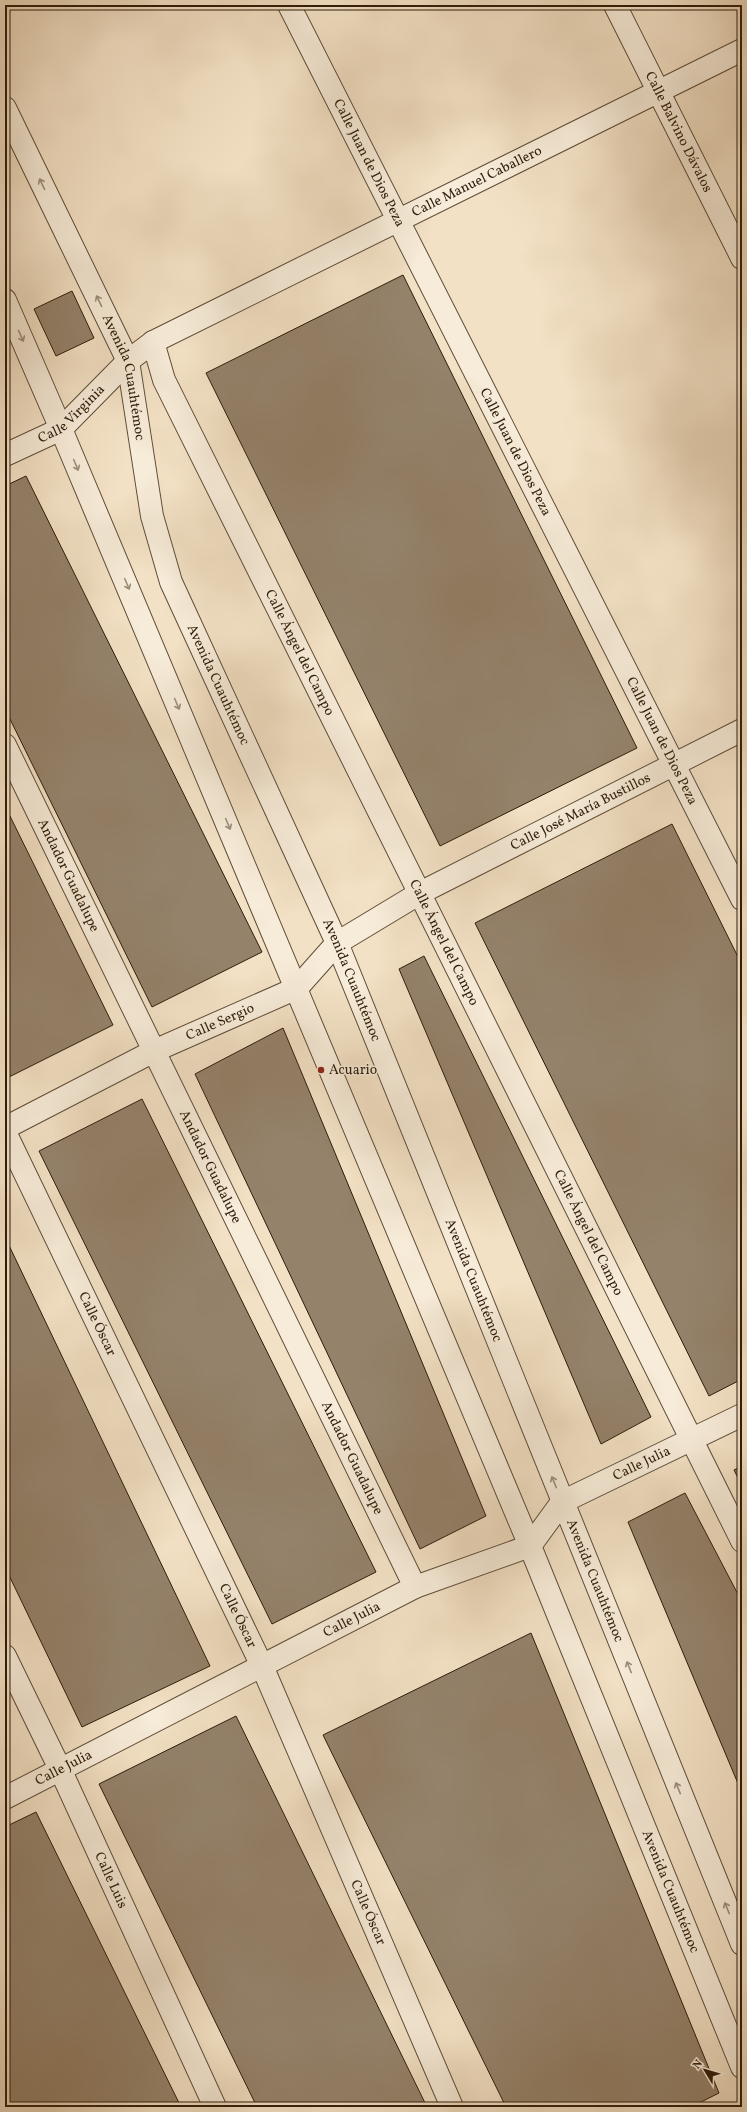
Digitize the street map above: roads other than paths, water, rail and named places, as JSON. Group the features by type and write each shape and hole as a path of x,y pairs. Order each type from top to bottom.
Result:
{"street":[{"name":"Calle Juan de Dios Peza","path":"289,5 742,900"},
{"name":"Calle Balvino Dávalos","path":"615,5 742,258"},
{"name":"Calle Manuel Caballero","path":"128,361 153,342 742,50"},
{"name":"Avenida Cuauhtémoc","path":"5,108 128,361 152,516 172,582 337,943 742,1944"},
{"name":"Avenida Cuauhtémoc","path":"5,300 297,988 530,1546 742,2067"},
{"name":"Calle Ángel del Campo","path":"153,342 164,380 742,1541"},
{"name":"Calle Virginia","path":"5,455 61,429 128,361"},
{"name":"Calle José María Bustillos","path":"420,893 742,730"},
{"name":"Andador Guadalupe","path":"5,745 415,1587"},
{"name":"Calle Sergio","path":"5,1128 154,1051 297,988 337,943 420,893"},
{"name":"Calle Óscar","path":"5,1132 262,1666 452,2107"},
{"name":"Calle Julia","path":"5,1798 415,1587 530,1546 562,1502 742,1415"},
{"name":"Calle Luis","path":"5,1656 60,1770 214,2107"}],"place":[{"name":"Acuario","path":"321,1070"}]}
